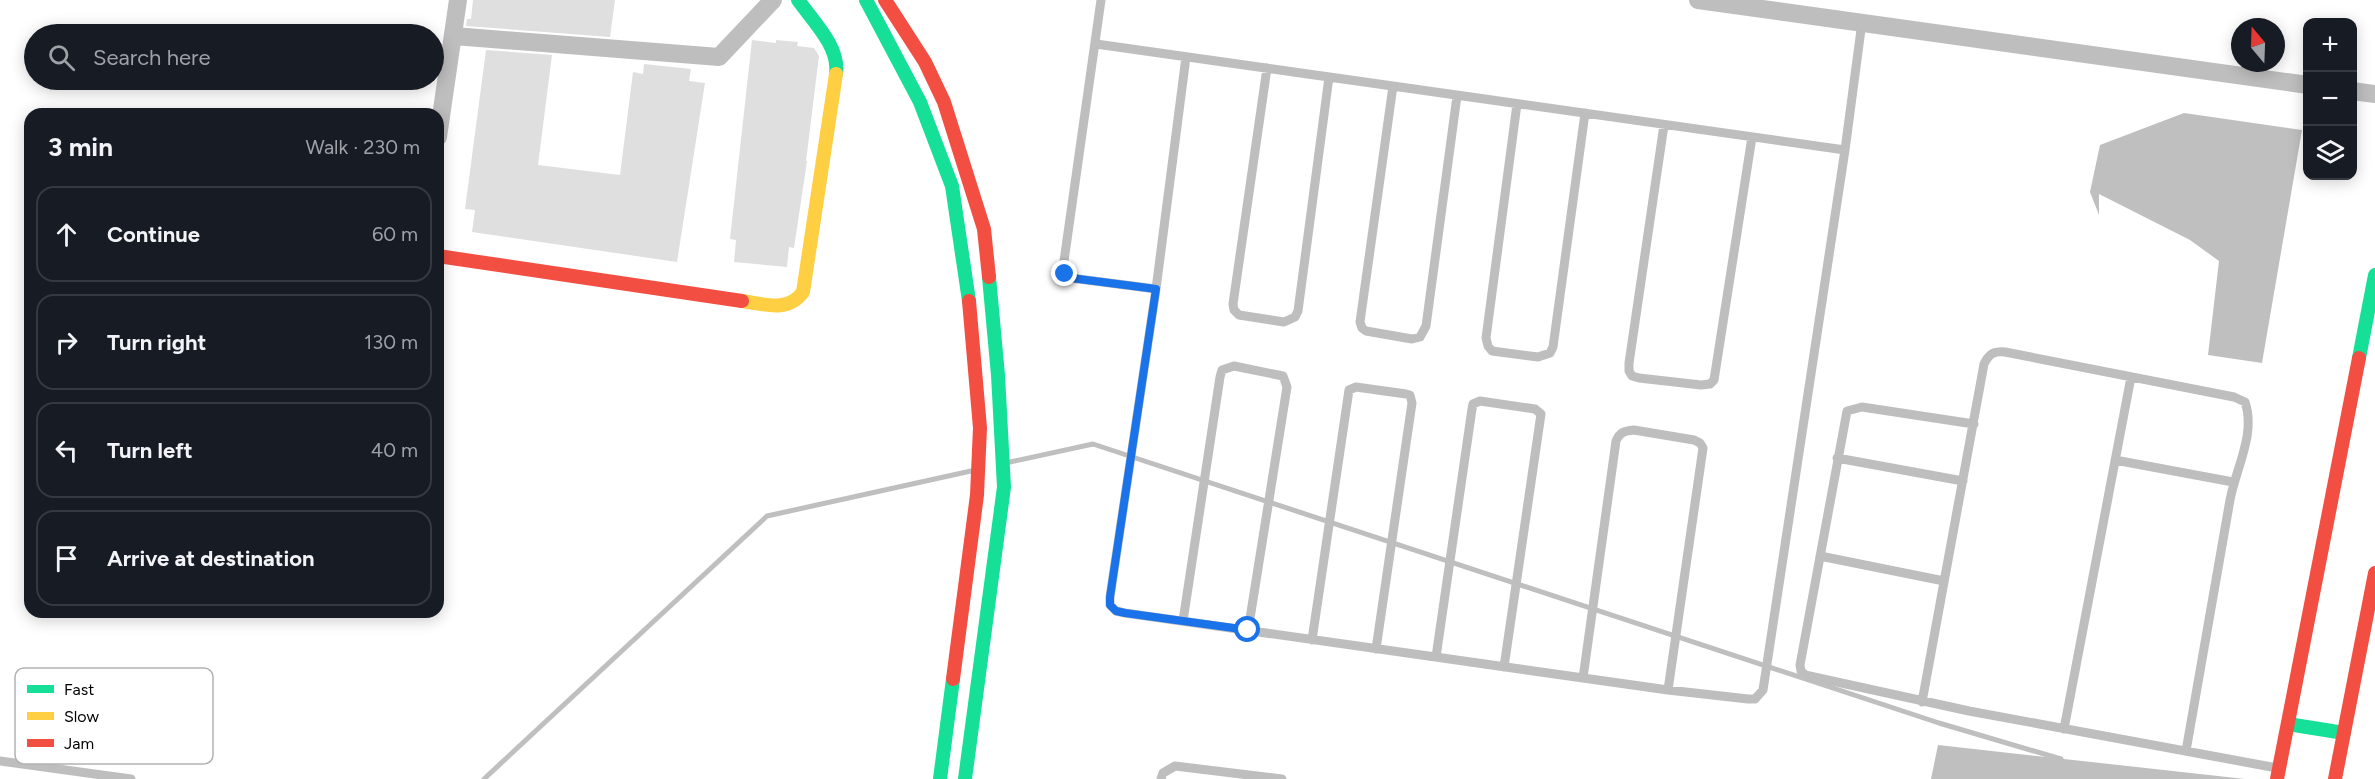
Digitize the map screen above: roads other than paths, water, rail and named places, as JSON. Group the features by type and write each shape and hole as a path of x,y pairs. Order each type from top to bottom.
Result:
{"street":[{"path":"443,108 458,0"},
{"path":"454,36 719,57 773,0"},
{"path":"444,258 780,306 797,301 803,292 837,66 833,50 798,0"},
{"path":"866,0 920,102 952,186 970,306 979,413 976,513 940,779"},
{"path":"885,0 925,62 944,102 981,217 998,375 1004,487 965,779"},
{"path":"1698,0 2303,84"},
{"path":"2357,92 2375,94"},
{"path":"2278,774 2375,275"},
{"path":"2336,779 2375,573"},
{"path":"2288,724 2344,733"}],"lane":[{"path":"1101,0 1063,268 1065,274 1071,278 1156,289"},
{"path":"1186,57 1156,289 1111,585 1110,605 1116,611 1125,613 1668,690 1755,699 1763,690 1845,150 1862,22"},
{"path":"1096,44 1845,150"},
{"path":"1267,68 1233,304 1234,310 1239,315 1284,322 1295,317 1298,311 1329,77"},
{"path":"1393,86 1360,322 1365,331 1412,339 1420,337 1426,326 1457,96"},
{"path":"1517,104 1486,338 1492,351 1538,357 1550,353 1553,346 1585,113"},
{"path":"1664,125 1629,363 1632,376 1639,378 1701,385 1710,384 1714,380 1752,137"},
{"path":"1922,702 1984,364 1989,356 1997,352 2234,397 2245,402 2249,414 2249,426 2234,482 2186,751"},
{"path":"1183,621 1220,377 1222,370 1234,366 1277,373 1283,376 1287,387 1248,630"},
{"path":"2064,729 2131,377"},
{"path":"1311,640 1349,390 1356,387 1406,393 1410,395 1412,403 1376,649"},
{"path":"1436,657 1473,404 1480,401 1535,409 1541,414 1504,667"},
{"path":"1974,424 1854,408 1847,411 1800,665 1801,671 1805,675 1922,702 2186,751 2278,774"},
{"path":"1583,678 1616,441 1619,434 1634,430 1694,440 1703,448 1668,690"},
{"path":"1837,458 1963,481"},
{"path":"2115,460 2234,482"},
{"path":"1820,556 1944,581"},
{"path":"0,761 15,763"},
{"path":"22,764 131,779"},
{"path":"1161,779 1162,773 1175,766 1282,779"}],"waterway":[{"path":"1010,462 1093,444 1939,723 2061,759"},
{"path":"484,779 767,516 971,471"}]}
